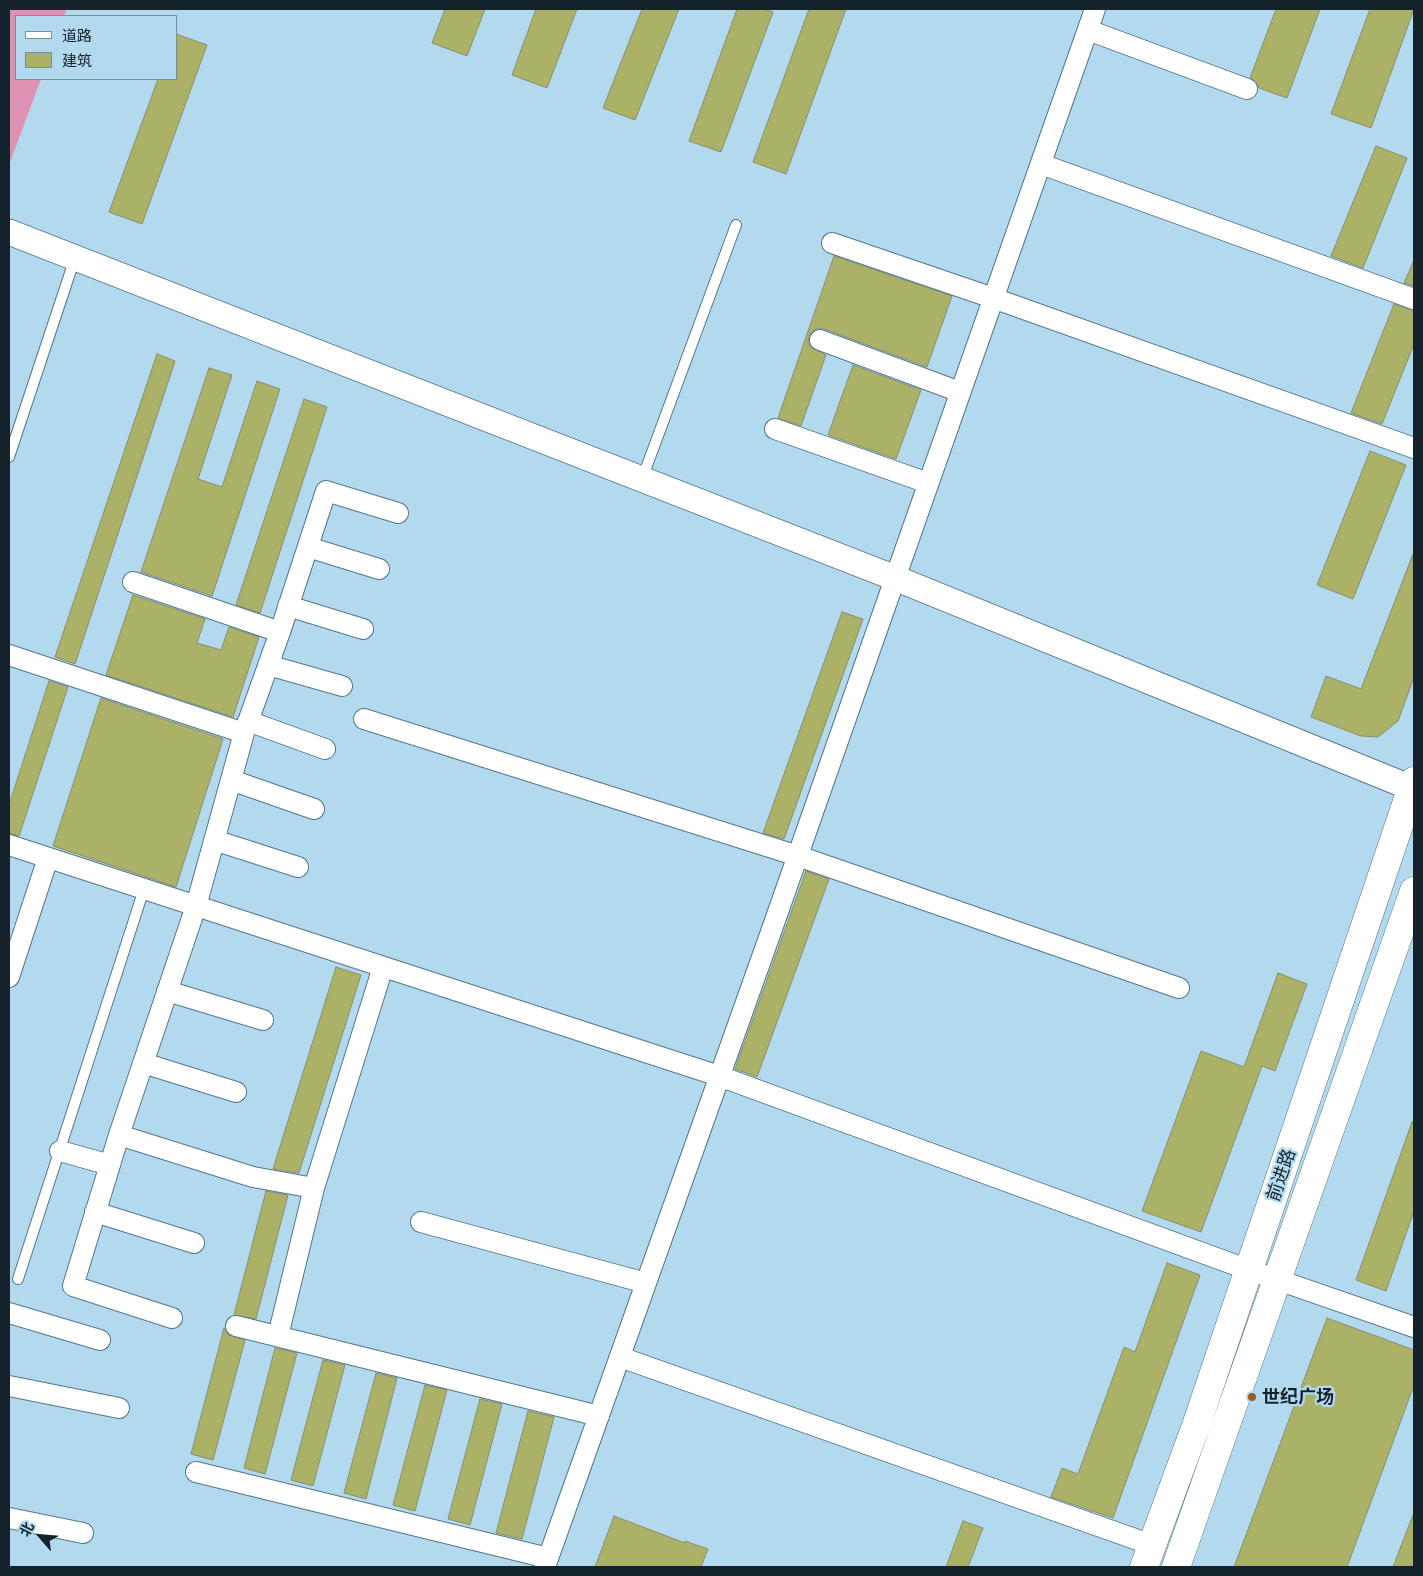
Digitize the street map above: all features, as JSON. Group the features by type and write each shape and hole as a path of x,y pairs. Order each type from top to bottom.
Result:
{"main road":[{"name":"前进路","path":"1148,1556 1197,1423 1413,786"},
{"name":"前进路","path":"1176,1567 1414,891"}],"street":[{"path":"196,1472 547,1563 798,856 1095,9"},
{"path":"1088,30 1247,90"},
{"path":"1041,164 1414,299"},
{"path":"9,232 895,578 1413,786"},
{"path":"832,242 1414,448"},
{"path":"820,340 960,392"},
{"path":"775,429 928,483"},
{"path":"172,1318 73,1286 119,1136 196,906 246,727 280,632 326,491 398,513"},
{"path":"308,547 379,569"},
{"path":"133,582 280,632"},
{"path":"288,606 363,629"},
{"path":"9,655 325,749"},
{"path":"268,665 342,686"},
{"path":"364,719 798,856 1179,988"},
{"path":"231,780 314,809"},
{"path":"214,840 298,867"},
{"path":"9,845 719,1076 1249,1270 1414,1327"},
{"path":"9,977 48,858"},
{"path":"278,1336 314,1188 383,967"},
{"path":"168,991 263,1020"},
{"path":"143,1063 236,1092"},
{"path":"119,1136 253,1176 314,1188"},
{"path":"60,1151 110,1164"},
{"path":"95,1212 194,1243"},
{"path":"421,1222 646,1283"},
{"path":"9,1313 100,1340"},
{"path":"236,1326 599,1416"},
{"path":"620,1357 1148,1556"},
{"path":"9,1386 119,1408"},
{"path":"9,1518 83,1533"}],"lane":[{"path":"642,480 736,225"},
{"path":"9,457 75,258"},
{"path":"18,1279 144,889"}],"shaded area":[{"path":"9,9 67,9 64,15 15,15 15,80 41,80 9,165"}],"building":[{"path":"445,9 485,9 467,56 432,43"},
{"path":"536,9 577,9 547,88 512,75"},
{"path":"642,9 679,9 635,120 603,108"},
{"path":"737,9 764,9 773,12 721,152 689,141"},
{"path":"809,9 846,9 786,174 753,162"},
{"path":"1276,9 1320,9 1287,98 1259,88 1256,82 1250,78"},
{"path":"1370,9 1414,9 1371,128 1331,114"},
{"path":"178,35 207,45 142,224 109,212 158,80 178,80"},
{"path":"1376,146 1407,158 1363,268 1331,256"},
{"path":"834,256 952,296 927,367 824,329 818,328 812,331 808,342 811,347 826,355 801,426 778,418"},
{"path":"1414,260 1414,286 1404,283"},
{"path":"1394,304 1414,311 1414,344 1382,424 1351,413"},
{"path":"157,354 175,361 75,664 55,657"},
{"path":"853,365 921,390 896,459 828,435"},
{"path":"209,368 232,375 198,479 222,487 257,381 280,389 212,596 141,572"},
{"path":"304,399 327,407 260,613 236,605"},
{"path":"1370,451 1406,465 1353,599 1317,585"},
{"path":"1413,554 1414,677 1398,721 1378,737 1361,736 1311,717 1326,676 1361,689"},
{"path":"133,595 205,619 197,643 221,650 229,627 259,637 233,717 106,675"},
{"path":"842,612 863,619 784,839 763,833"},
{"path":"49,681 68,687 19,836 9,833 9,805"},
{"path":"101,698 223,739 176,887 53,846"},
{"path":"806,871 829,879 757,1077 735,1069"},
{"path":"336,967 361,975 299,1173 273,1169"},
{"path":"1278,973 1307,984 1275,1071 1262,1066 1201,1232 1142,1211 1201,1051 1244,1067"},
{"path":"1412,1122 1414,1122 1414,1211 1386,1291 1356,1280"},
{"path":"266,1191 288,1195 256,1319 234,1315"},
{"path":"1167,1263 1200,1275 1113,1518 1051,1497 1062,1468 1078,1474 1124,1347 1135,1352"},
{"path":"1327,1318 1414,1350 1414,1385 1347,1567 1234,1567"},
{"path":"224,1328 228,1335 245,1340 213,1460 191,1454"},
{"path":"275,1348 297,1353 265,1474 244,1468"},
{"path":"323,1360 345,1365 313,1486 291,1480"},
{"path":"376,1373 397,1378 366,1499 344,1493"},
{"path":"425,1385 447,1390 415,1511 393,1505"},
{"path":"480,1399 502,1404 470,1525 448,1519"},
{"path":"528,1411 554,1417 522,1539 496,1533"},
{"path":"1413,1515 1414,1567 1393,1567"},
{"path":"614,1516 685,1543 685,1541 708,1549 701,1567 595,1567"},
{"path":"963,1521 983,1528 968,1567 946,1567"}],"place":[{"name":"世纪广场","path":"1252,1397"}]}
